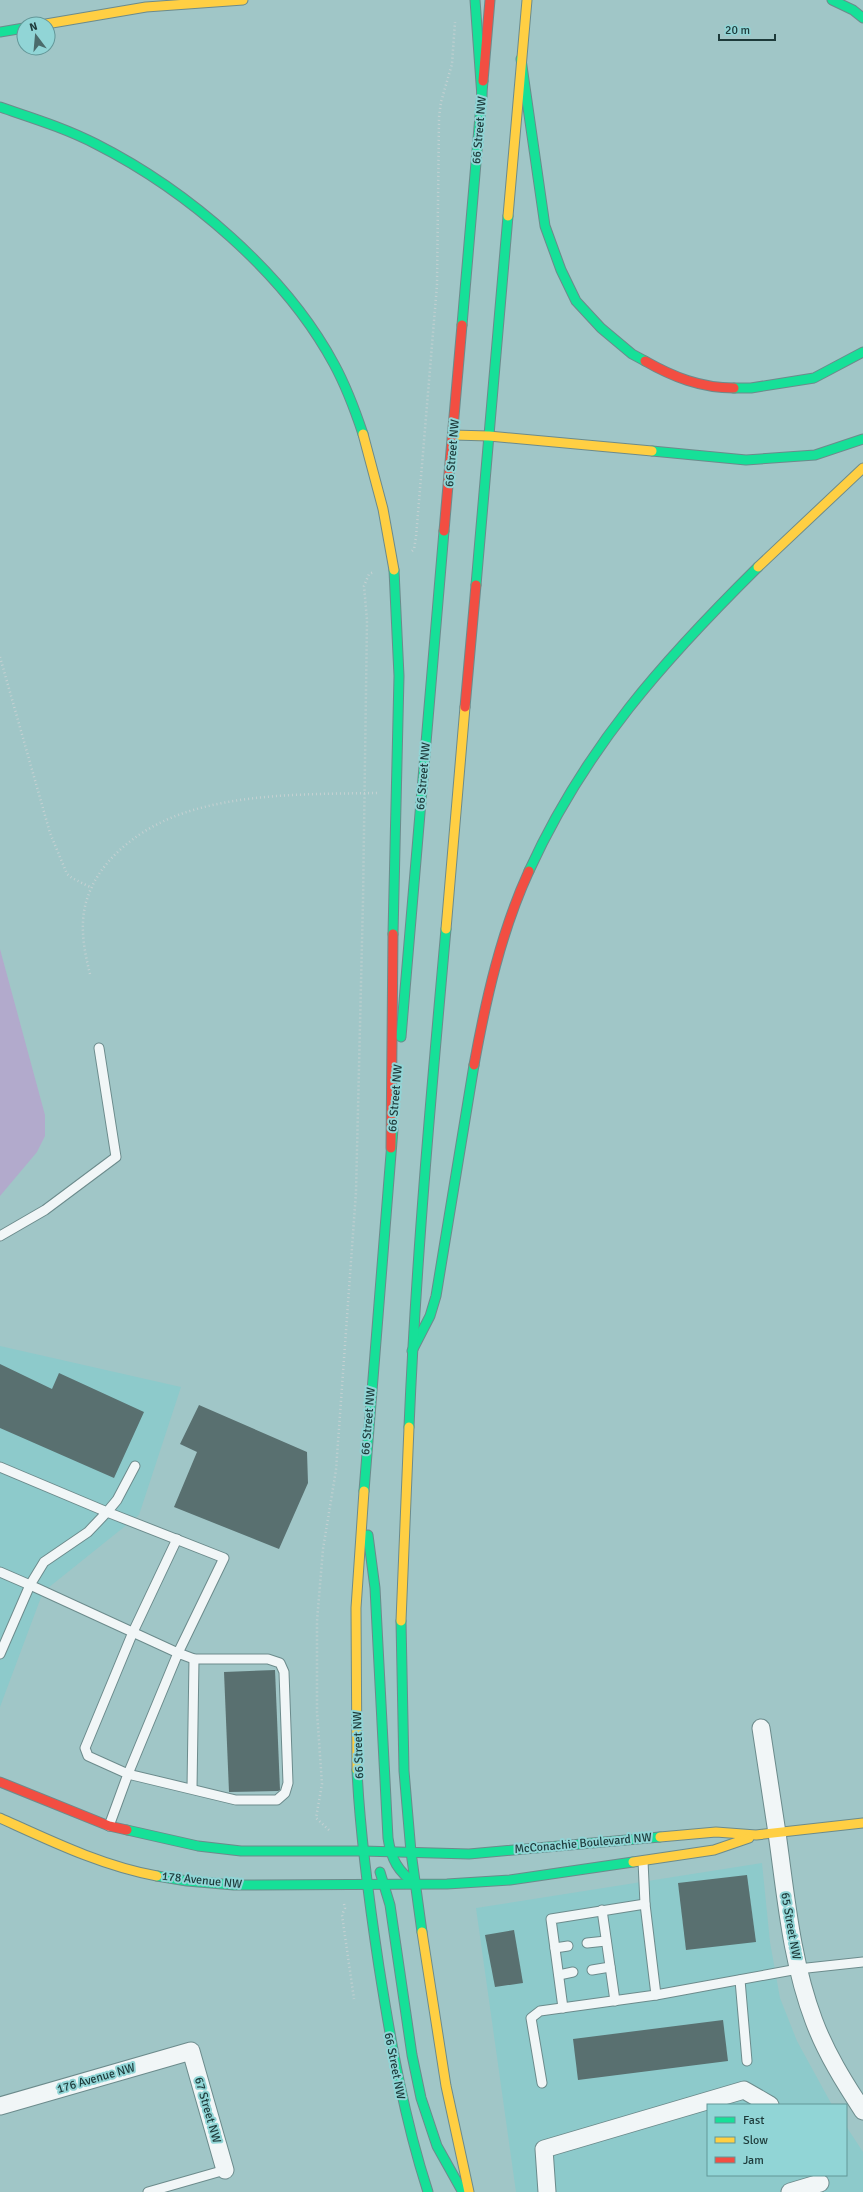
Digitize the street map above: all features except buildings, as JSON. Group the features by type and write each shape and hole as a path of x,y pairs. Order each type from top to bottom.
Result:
{"main road":[{"path":"56,22 146,7 243,0"},
{"path":"832,0 854,10 863,18"},
{"path":"475,3 482,97"},
{"name":"66 Street NW","path":"428,2192 415,2155 390,2044 367,1885 363,1851 358,1756 355,1618 362,1496 391,1148 490,3"},
{"path":"469,2192 432,2003 411,1852 404,1771 401,1671 412,1351 426,1154 527,4"},
{"path":"0,32 16,29"},
{"path":"521,59 545,226 561,270 576,301 606,332 632,354 666,373 696,384 721,388 751,388 814,378 863,352"},
{"path":"0,106 52,124 97,143 160,179 195,204 227,233 265,272 321,343 338,374 355,416 378,487 392,562 399,660 391,1148"},
{"path":"453,435 489,436 746,460 815,455 863,439"},
{"path":"412,1351 434,1306 479,1038 494,972 519,891 548,829 578,776 616,721 657,670 716,608 863,468"},
{"path":"362,1496 375,1588 386,1818 390,1852 397,1869 405,1878 416,1884"},
{"path":"0,1782 110,1826 198,1846 241,1852 411,1852"},
{"name":"178 Avenue NW","path":"0,1818 85,1856 143,1873 187,1881 234,1885 416,1884"},
{"name":"McConachie Boulevard NW","path":"416,1884 510,1880 714,1850 756,1835 863,1823"},
{"name":"McConachie Boulevard NW","path":"411,1852 469,1854 716,1832 756,1835"},
{"path":"363,1851 378,1868 385,1885 415,2068 422,2099 435,2142 462,2192"}],"street":[{"name":"65 Street NW","path":"761,1728 789,1923 798,1969 814,2021 826,2049 840,2076 863,2111"},
{"name":"176 Avenue NW","path":"0,2106 191,2051"},
{"name":"67 Street NW","path":"191,2051 225,2170"},
{"path":"547,2192 544,2149 744,2090 768,2104"},
{"path":"790,2192 820,2183"}],"lane":[{"path":"0,1236 45,1210 116,1157 99,1048"},
{"path":"0,1654 30,1585 44,1562 88,1532 107,1512 117,1500 134,1466"},
{"path":"0,1467 107,1512 224,1558 178,1653 128,1774 110,1826"},
{"path":"0,1572 30,1585 133,1632 178,1653 194,1659 268,1659 280,1663 284,1672 288,1783 285,1793 277,1800 236,1800 192,1788 128,1774 88,1756 85,1748 133,1632 177,1539"},
{"path":"192,1788 194,1659"},
{"path":"643,1861 645,1904 656,1996"},
{"path":"563,2008 550,1919 645,1904"},
{"path":"602,1910 615,2001"},
{"path":"587,1943 606,1940"},
{"path":"555,1948 568,1946"},
{"path":"542,2083 531,2018 540,2011 656,1996 798,1969 863,1962"},
{"path":"592,1970 610,1967"},
{"path":"558,1975 573,1972"},
{"path":"740,1980 747,2061"},
{"path":"148,2192 225,2170"}],"path":[{"path":"329,1830 316,1818 322,1784 317,1712 317,1621 322,1549 336,1470 354,1233 367,620 364,586 368,574 414,550 438,285 439,117 441,102 452,64 455,16"},
{"path":"0,657 50,833 60,861 72,878 92,888"},
{"path":"90,974 83,939 87,899 110,859 125,846 150,829 180,814 239,801 397,792"},
{"path":"345,1908 342,1915 354,1999"}],"shaded area":[{"path":"0,949 45,1115 45,1136 37,1152 0,1196"},
{"path":"0,1346 181,1387 139,1515 43,1592 0,1707"},
{"path":"762,1863 770,1942 780,1998 797,2041 831,2104 707,2104 707,2176 847,2176 847,2128 863,2152 863,2192 516,2192 476,1908"}],"traffic: fast":[{"path":"475,0 482,97"},
{"path":"832,0 853,10 863,18"},
{"path":"0,32 16,29"},
{"path":"521,59 545,226 561,270 576,301 601,328 632,354 645,361"},
{"path":"462,325 483,81"},
{"path":"0,107 72,133 96,144 130,163 165,185 231,237 289,298 313,330 334,364 363,434"},
{"path":"476,585 508,216"},
{"path":"734,388 751,388 814,378 863,352"},
{"path":"652,451 746,460 815,455 863,439"},
{"path":"401,1037 444,531"},
{"path":"529,871 551,826 575,785 629,708 690,637 758,567"},
{"path":"393,934 399,676 394,570"},
{"path":"409,1427 420,1240 446,929"},
{"path":"412,1351 430,1316 436,1296 474,1065"},
{"path":"364,1491 393,1129"},
{"path":"368,1535 375,1588 388,1838 393,1859 396,1864 404,1875 416,1884"},
{"path":"401,1621 404,1771 411,1852 422,1932"},
{"path":"357,1770 365,1868 393,2052 405,2108 419,2164 428,2192"},
{"path":"127,1830 198,1846 241,1851 363,1851 469,1854 660,1837"},
{"path":"157,1876 187,1881 234,1885 447,1884 510,1880 633,1862"},
{"path":"380,1872 390,1905 412,2055 421,2098 437,2146 461,2189"}],"traffic: slow":[{"path":"56,22 146,7 243,0"},
{"path":"508,216 527,0"},
{"path":"363,434 383,509 394,570"},
{"path":"453,435 489,436 652,451"},
{"path":"758,567 863,468"},
{"path":"446,929 465,707"},
{"path":"401,1621 409,1427"},
{"path":"357,1770 356,1608 364,1491"},
{"path":"0,1818 77,1852 116,1866 157,1876"},
{"path":"660,1837 716,1832 756,1835 863,1823"},
{"path":"633,1862 714,1850 749,1838"},
{"path":"422,1932 446,2086 469,2192"}],"traffic: jam":[{"path":"483,81 490,0"},
{"path":"444,531 462,325"},
{"path":"645,361 677,377 699,384 734,388"},
{"path":"465,707 476,585"},
{"path":"474,1065 489,991 502,942 529,871"},
{"path":"391,1148 393,934"},
{"path":"0,1782 109,1826 127,1830"}]}
